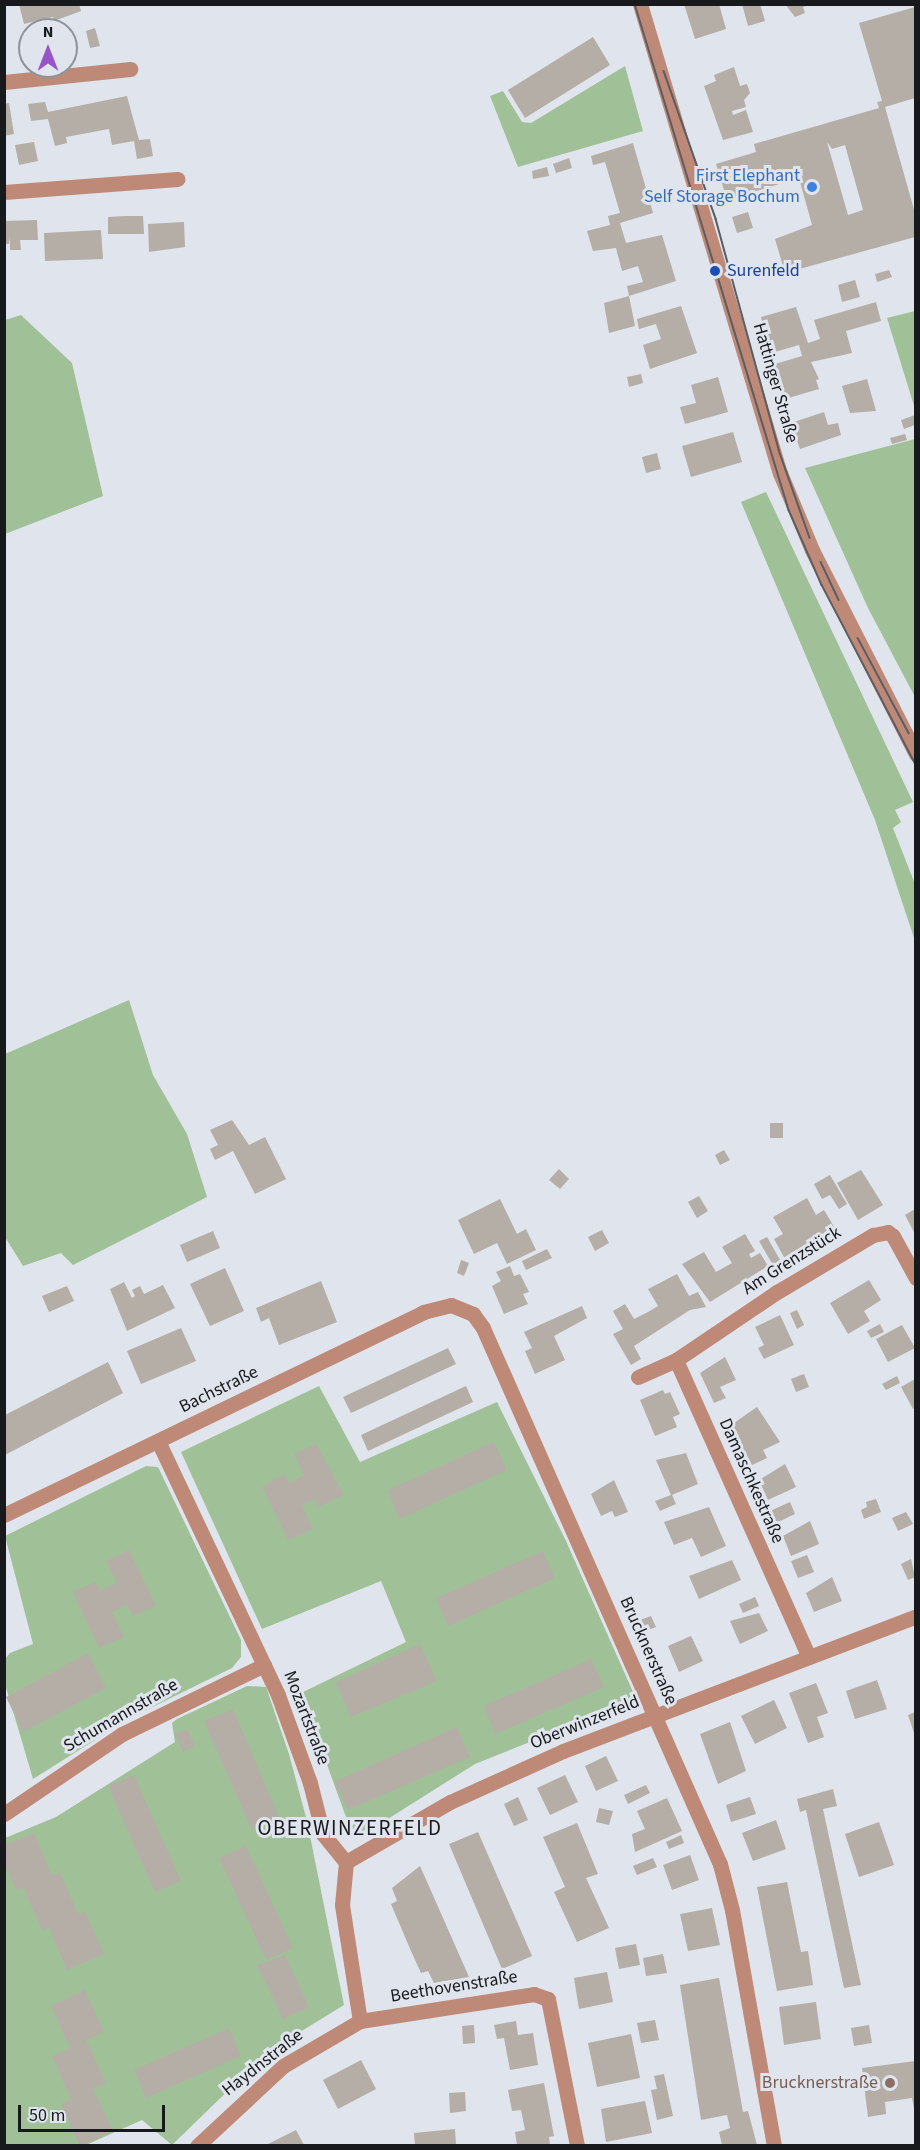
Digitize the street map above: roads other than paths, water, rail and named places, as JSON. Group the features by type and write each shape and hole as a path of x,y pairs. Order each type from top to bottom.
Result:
{"street":[{"name":"Hattinger Straße","path":"640,4 780,473 812,550 915,754"},
{"path":"4,82 130,69"},
{"path":"4,192 178,179"},
{"name":"Am Grenzstück","path":"675,1360 777,1292 873,1234 888,1232 893,1236 915,1278"},
{"name":"Bachstraße","path":"4,1515 423,1312 452,1305"},
{"name":"Brucknerstraße","path":"452,1305 473,1314 483,1328 707,1833 727,1889 774,2145"},
{"path":"638,1377 675,1360"},
{"name":"Damaschkestraße","path":"675,1360 809,1657"},
{"name":"Mozartstraße","path":"158,1441 264,1665 310,1783 323,1834 346,1862"},
{"name":"Oberwinzerfeld","path":"346,1862 464,1795 656,1716 915,1616"},
{"name":"Schumannstraße","path":"4,1814 122,1734 264,1665"},
{"path":"346,1862 342,1905 360,2021"},
{"name":"Beethovenstraße","path":"360,2021 534,1994 548,1999 577,2145"},
{"name":"Haydnstraße","path":"197,2145 284,2066 360,2021"}],"tram line":[{"path":"635,4 789,510 822,585 916,765"},
{"path":"664,71 716,219 779,450 810,538"},
{"path":"821,562 839,600"},
{"path":"858,638 909,733"}],"place":[{"name":"First Elephant Self Storage Bochum","path":"812,187"},
{"name":"Surenfeld","path":"715,271"},
{"name":"Brucknerstraße","path":"890,2083"}],"district":[{"name":"OBERWINZERFELD","path":"350,1828"}]}
